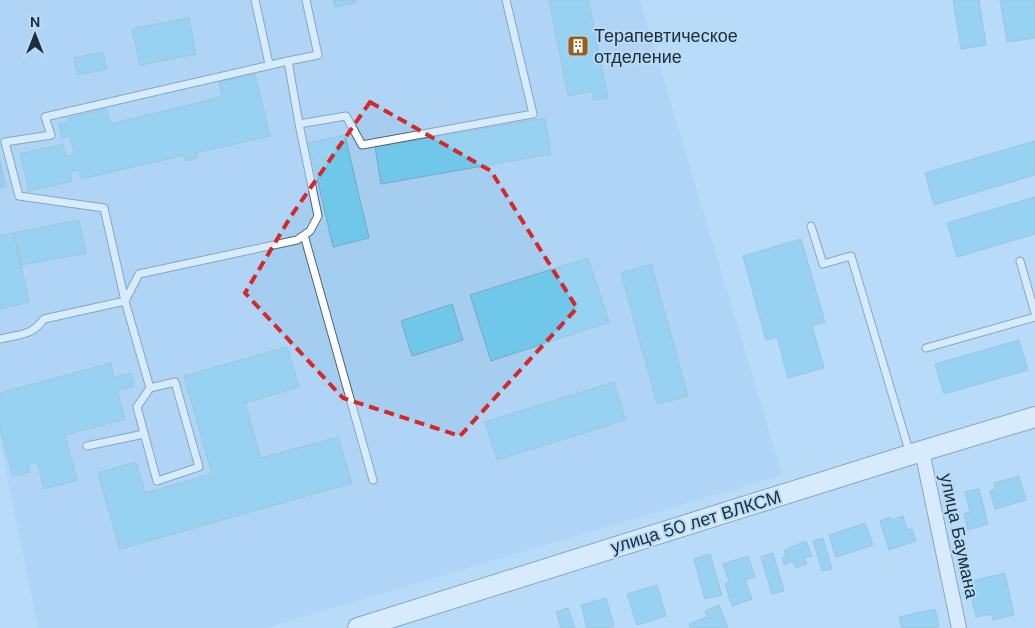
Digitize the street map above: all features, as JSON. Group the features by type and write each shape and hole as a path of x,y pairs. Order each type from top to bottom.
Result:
{"street":[{"name":"улица 50 лет ВЛКСМ","path":"358,628 1035,417"},
{"name":"улица Баумана","path":"916,453 959,628"}],"lane":[{"path":"255,0 269,64"},
{"path":"150,388 125,301 104,208 19,196 5,142 50,135 45,117 269,64 318,55 306,0"},
{"path":"299,124 346,116 362,144 533,114 506,0"},
{"path":"125,301 139,274 297,240 310,231 318,216 288,61"},
{"path":"812,226 822,264 852,256 916,453"},
{"path":"304,235 373,480"},
{"path":"1020,261 1035,313"},
{"path":"0,339 31,332 44,319 125,301"},
{"path":"926,348 1035,317"},
{"path":"175,382 198,467 157,481 137,407 150,388 175,382"},
{"path":"87,446 144,434"}],"highlighted area":[{"path":"370,102 491,171 577,308 460,436 343,398 245,293 291,216"}],"shaded area":[{"path":"0,0 640,0 782,475 265,628 38,628 0,441"}],"building":[{"path":"333,0 357,0 357,2 335,7"},
{"name":"Терапевтическое отделение","path":"549,0 588,0 608,98 594,100 592,91 568,96"},
{"path":"953,0 979,0 986,45 961,49"},
{"path":"1000,0 1034,0 1035,38 1007,42"},
{"path":"189,18 196,54 140,65 132,29"},
{"path":"103,52 107,69 77,75 74,58"},
{"path":"255,74 270,136 196,153 197,158 186,161 185,155 81,179 79,170 70,172 72,181 29,191 20,154 63,144 66,156 75,154 70,136 62,138 59,124 69,122 68,118 106,109 110,124 222,97 219,82"},
{"path":"545,118 551,154 381,184 375,147"},
{"path":"345,135 369,238 333,247 309,143"},
{"path":"1035,141 1035,175 934,205 925,173"},
{"path":"0,160 6,187 0,188"},
{"path":"1035,197 1035,234 957,257 947,223"},
{"path":"79,220 86,253 20,265 14,233"},
{"path":"14,233 29,302 0,309 0,236"},
{"path":"801,239 825,322 812,326 824,368 788,378 777,337 766,340 743,256"},
{"path":"588,258 609,322 491,361 470,295"},
{"path":"651,264 688,396 657,404 621,273"},
{"path":"452,304 463,340 412,356 401,321"},
{"path":"1019,340 1028,370 944,394 935,364"},
{"path":"287,347 299,387 245,403 261,458 338,437 352,483 120,549 98,473 136,462 145,493 212,474 184,376"},
{"path":"111,363 114,377 131,373 134,386 117,391 125,419 65,435 77,480 44,489 37,462 28,464 30,472 13,476 0,429 0,393"},
{"path":"614,382 625,420 497,460 485,422"},
{"path":"1019,476 1026,500 995,509 990,491 995,490 994,483"},
{"path":"979,489 988,524 968,530 964,514 970,512 965,492"},
{"path":"903,516 907,530 912,529 916,541 889,550 880,521 890,517 891,520"},
{"path":"865,523 873,545 836,557 829,535"},
{"path":"823,538 832,569 822,571 813,541"},
{"path":"806,541 812,556 804,558 807,564 796,568 793,561 784,565 782,558 786,556 784,550"},
{"path":"773,553 784,591 772,594 761,557"},
{"path":"710,554 722,595 705,599 694,559"},
{"path":"748,556 755,577 745,580 752,599 732,606 725,584 729,582 723,564"},
{"path":"1005,573 1014,615 993,620 991,614 976,617 968,582"},
{"path":"657,585 666,616 637,625 627,594"},
{"path":"606,598 614,626 587,628 581,605"},
{"path":"719,605 728,628 691,628 689,624 707,617 705,611"},
{"path":"568,608 575,628 561,628 556,612"},
{"path":"935,609 939,626 933,628 902,628 899,617"}],"place":[{"name":"Терапевтическое отделение","path":"578,46"}]}
